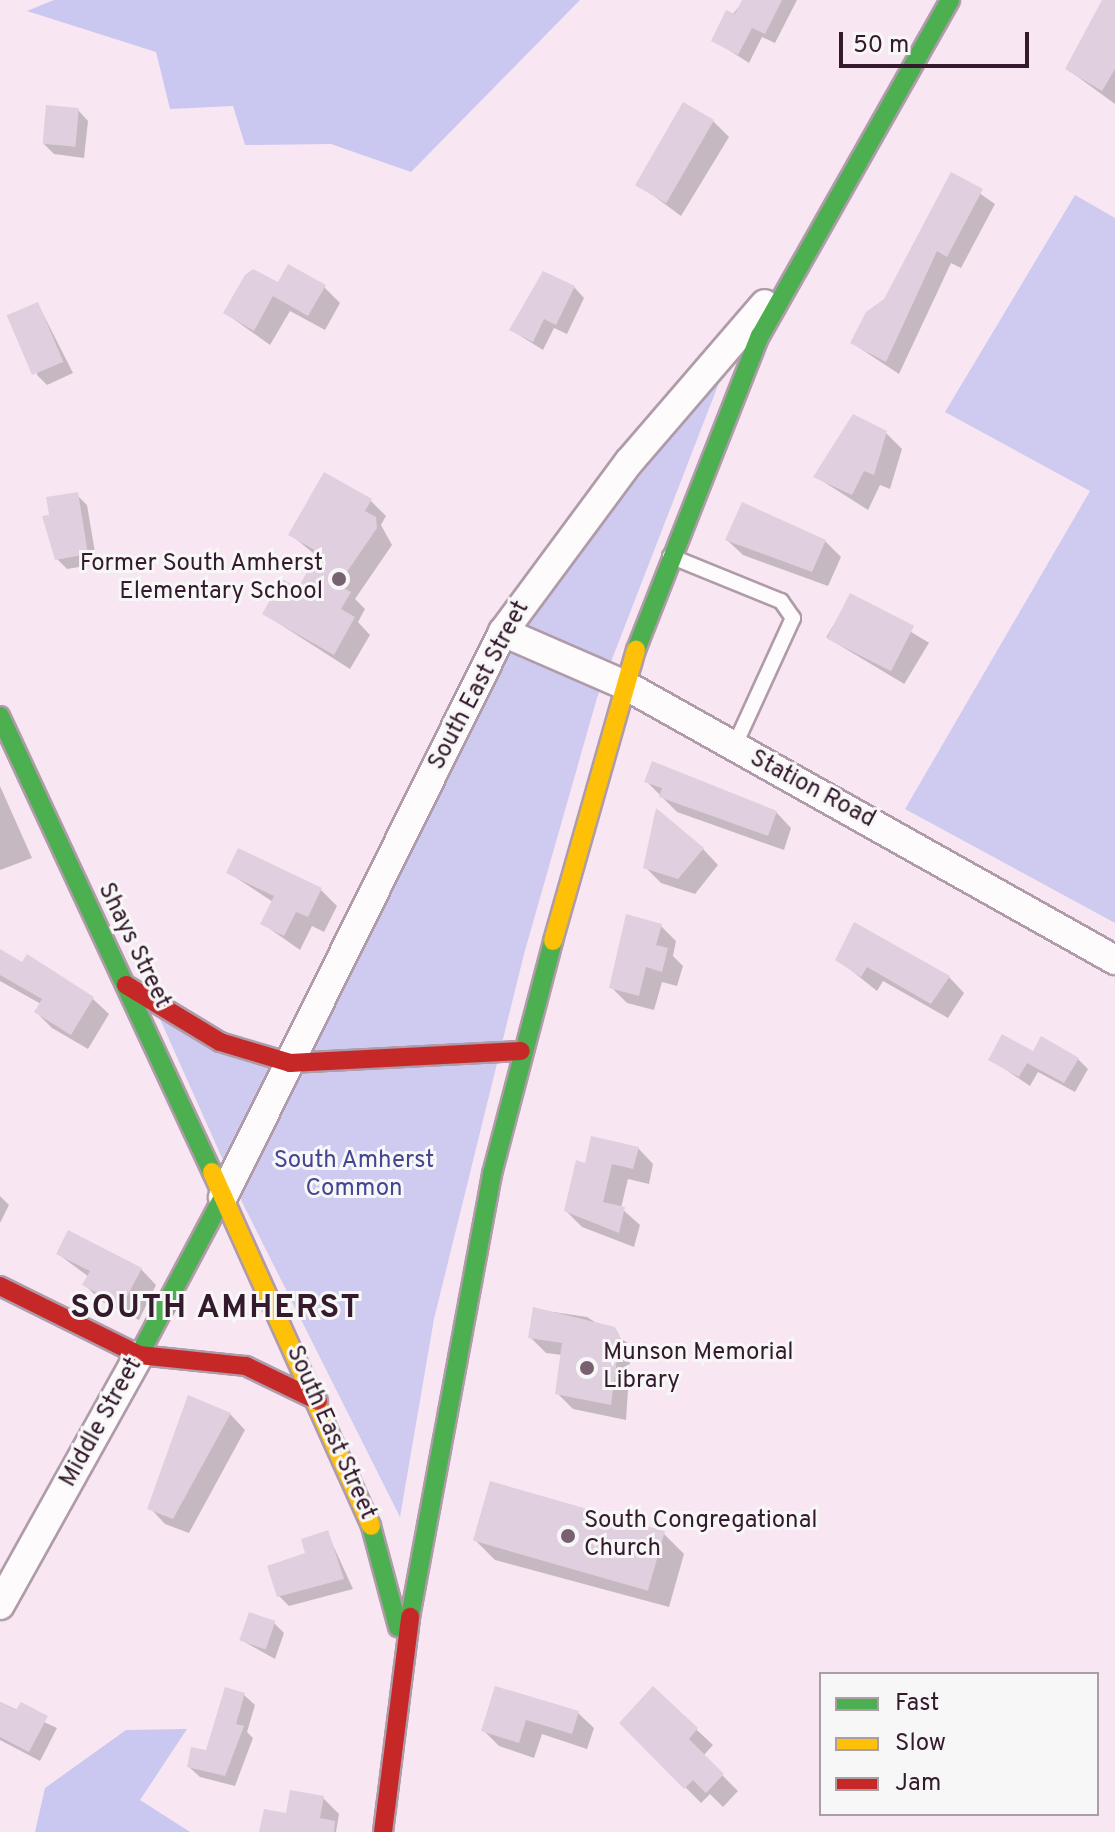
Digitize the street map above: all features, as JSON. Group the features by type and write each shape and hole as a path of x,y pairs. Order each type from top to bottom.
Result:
{"main road":[{"name":"South East Street","path":"383,1832 401,1686 411,1523 521,1051 625,685 668,555 791,273 950,0"},
{"name":"Shays Street","path":"0,716 223,1197"},
{"path":"126,985 220,1042 290,1063 521,1051"},
{"name":"South East Street","path":"223,1197 318,1401 371,1526 393,1588 401,1686"},
{"name":"Middle Street","path":"139,1355 223,1197"},
{"path":"0,1286 139,1355 236,1364 318,1401"},
{"path":"371,1526 411,1523"}],"street":[{"name":"South East Street","path":"223,1197 503,632 629,462 791,273"},
{"name":"Station Road","path":"503,632 625,685 1115,960"},
{"name":"Middle Street","path":"0,1605 139,1355"}],"lane":[{"path":"668,555 781,601 793,618 734,747"}],"green space":[{"path":"1075,195 1115,218 1115,923 905,809 1090,491 945,412"},
{"name":"South Amherst Common","path":"722,375 597,698 524,954 434,1319 400,1517 239,1196 160,1019 298,1078 511,633"}],"shaded area":[{"path":"54,0 580,0 411,172 331,144 245,145 233,106 170,109 156,52 27,11"},
{"path":"187,1729 140,1800 190,1832 35,1832 45,1788 126,1730"}],"building":[{"path":"742,0 782,0 765,34 752,28 738,55 711,41 726,10 735,14"},
{"path":"1102,0 1115,0 1115,69 1102,91 1065,69"},
{"path":"683,102 714,120 666,203 635,185"},
{"path":"46,105 79,108 75,147 43,144"},
{"path":"951,172 983,189 947,257 937,251 886,362 850,343 866,312 884,299"},
{"path":"288,264 326,285 308,316 273,296 254,331 223,313 245,275 253,269 278,282"},
{"path":"543,271 575,286 556,325 544,319 533,342 509,330"},
{"path":"38,302 63,362 32,375 7,315"},
{"path":"853,414 887,431 874,475 864,471 852,495 813,477"},
{"name":"Former South Amherst Elementary School","path":"324,472 372,499 365,511 376,517 377,528 338,585 351,592 341,609 355,617 334,655 262,614 282,579 298,588 318,552 288,535"},
{"path":"78,492 88,554 55,560 42,516 49,515 46,497"},
{"path":"742,502 826,540 812,572 725,540"},
{"path":"850,593 914,626 891,671 827,638"},
{"path":"652,761 777,811 768,836 659,797 662,788 644,782"},
{"path":"656,808 704,848 678,879 643,868"},
{"path":"238,848 322,888 308,917 296,912 284,936 260,924 274,896 226,873"},
{"path":"626,914 662,924 656,945 668,948 662,972 646,967 639,996 609,988"},
{"path":"854,922 950,976 931,1004 867,967 861,977 835,960"},
{"path":"0,949 22,962 27,954 94,997 71,1035 34,1012 42,999 0,975"},
{"path":"1002,1034 1033,1051 1041,1036 1079,1058 1064,1083 1027,1063 1019,1077 988,1060"},
{"path":"591,1136 639,1147 633,1169 612,1164 603,1202 625,1207 619,1233 564,1211 576,1160 585,1163"},
{"path":"68,1230 142,1268 122,1306 82,1285 90,1271 56,1254"},
{"name":"Munson Memorial Library","path":"533,1307 615,1327 620,1336 611,1405 555,1394 562,1343 528,1338"},
{"path":"188,1395 231,1413 173,1519 147,1509"},
{"name":"South Congregational Church","path":"490,1481 665,1531 648,1591 473,1541"},
{"path":"328,1530 344,1579 277,1597 267,1566 305,1553 301,1539"},
{"path":"249,1612 275,1621 266,1649 239,1640"},
{"path":"495,1686 579,1711 572,1734 526,1720 519,1743 481,1731"},
{"path":"653,1686 698,1728 689,1739 724,1774 706,1793 693,1780 684,1789 619,1723"},
{"path":"225,1687 245,1693 236,1724 244,1726 225,1776 187,1767 191,1747 206,1750"},
{"path":"0,1702 16,1710 21,1702 48,1716 29,1752 0,1737"},
{"path":"290,1790 324,1796 320,1818 335,1821 334,1832 259,1832 264,1809 286,1813"}],"traffic: fast":[{"path":"636,650 760,336 950,0"},
{"path":"0,716 212,1172"},
{"path":"410,1617 492,1174 553,941"},
{"path":"139,1355 223,1197"},
{"path":"371,1526 398,1627"}],"traffic: slow":[{"path":"553,941 636,650"},
{"path":"212,1172 371,1526"}],"traffic: jam":[{"path":"126,985 220,1042 290,1063 521,1051"},
{"path":"0,1286 139,1355 246,1366 318,1401"},
{"path":"383,1832 410,1617"}],"place":[{"name":"Former South Amherst Elementary School","path":"339,579"},
{"name":"Munson Memorial Library","path":"587,1368"},
{"name":"South Congregational Church","path":"568,1536"}],"district":[{"name":"SOUTH AMHERST","path":"216,1309"}]}
